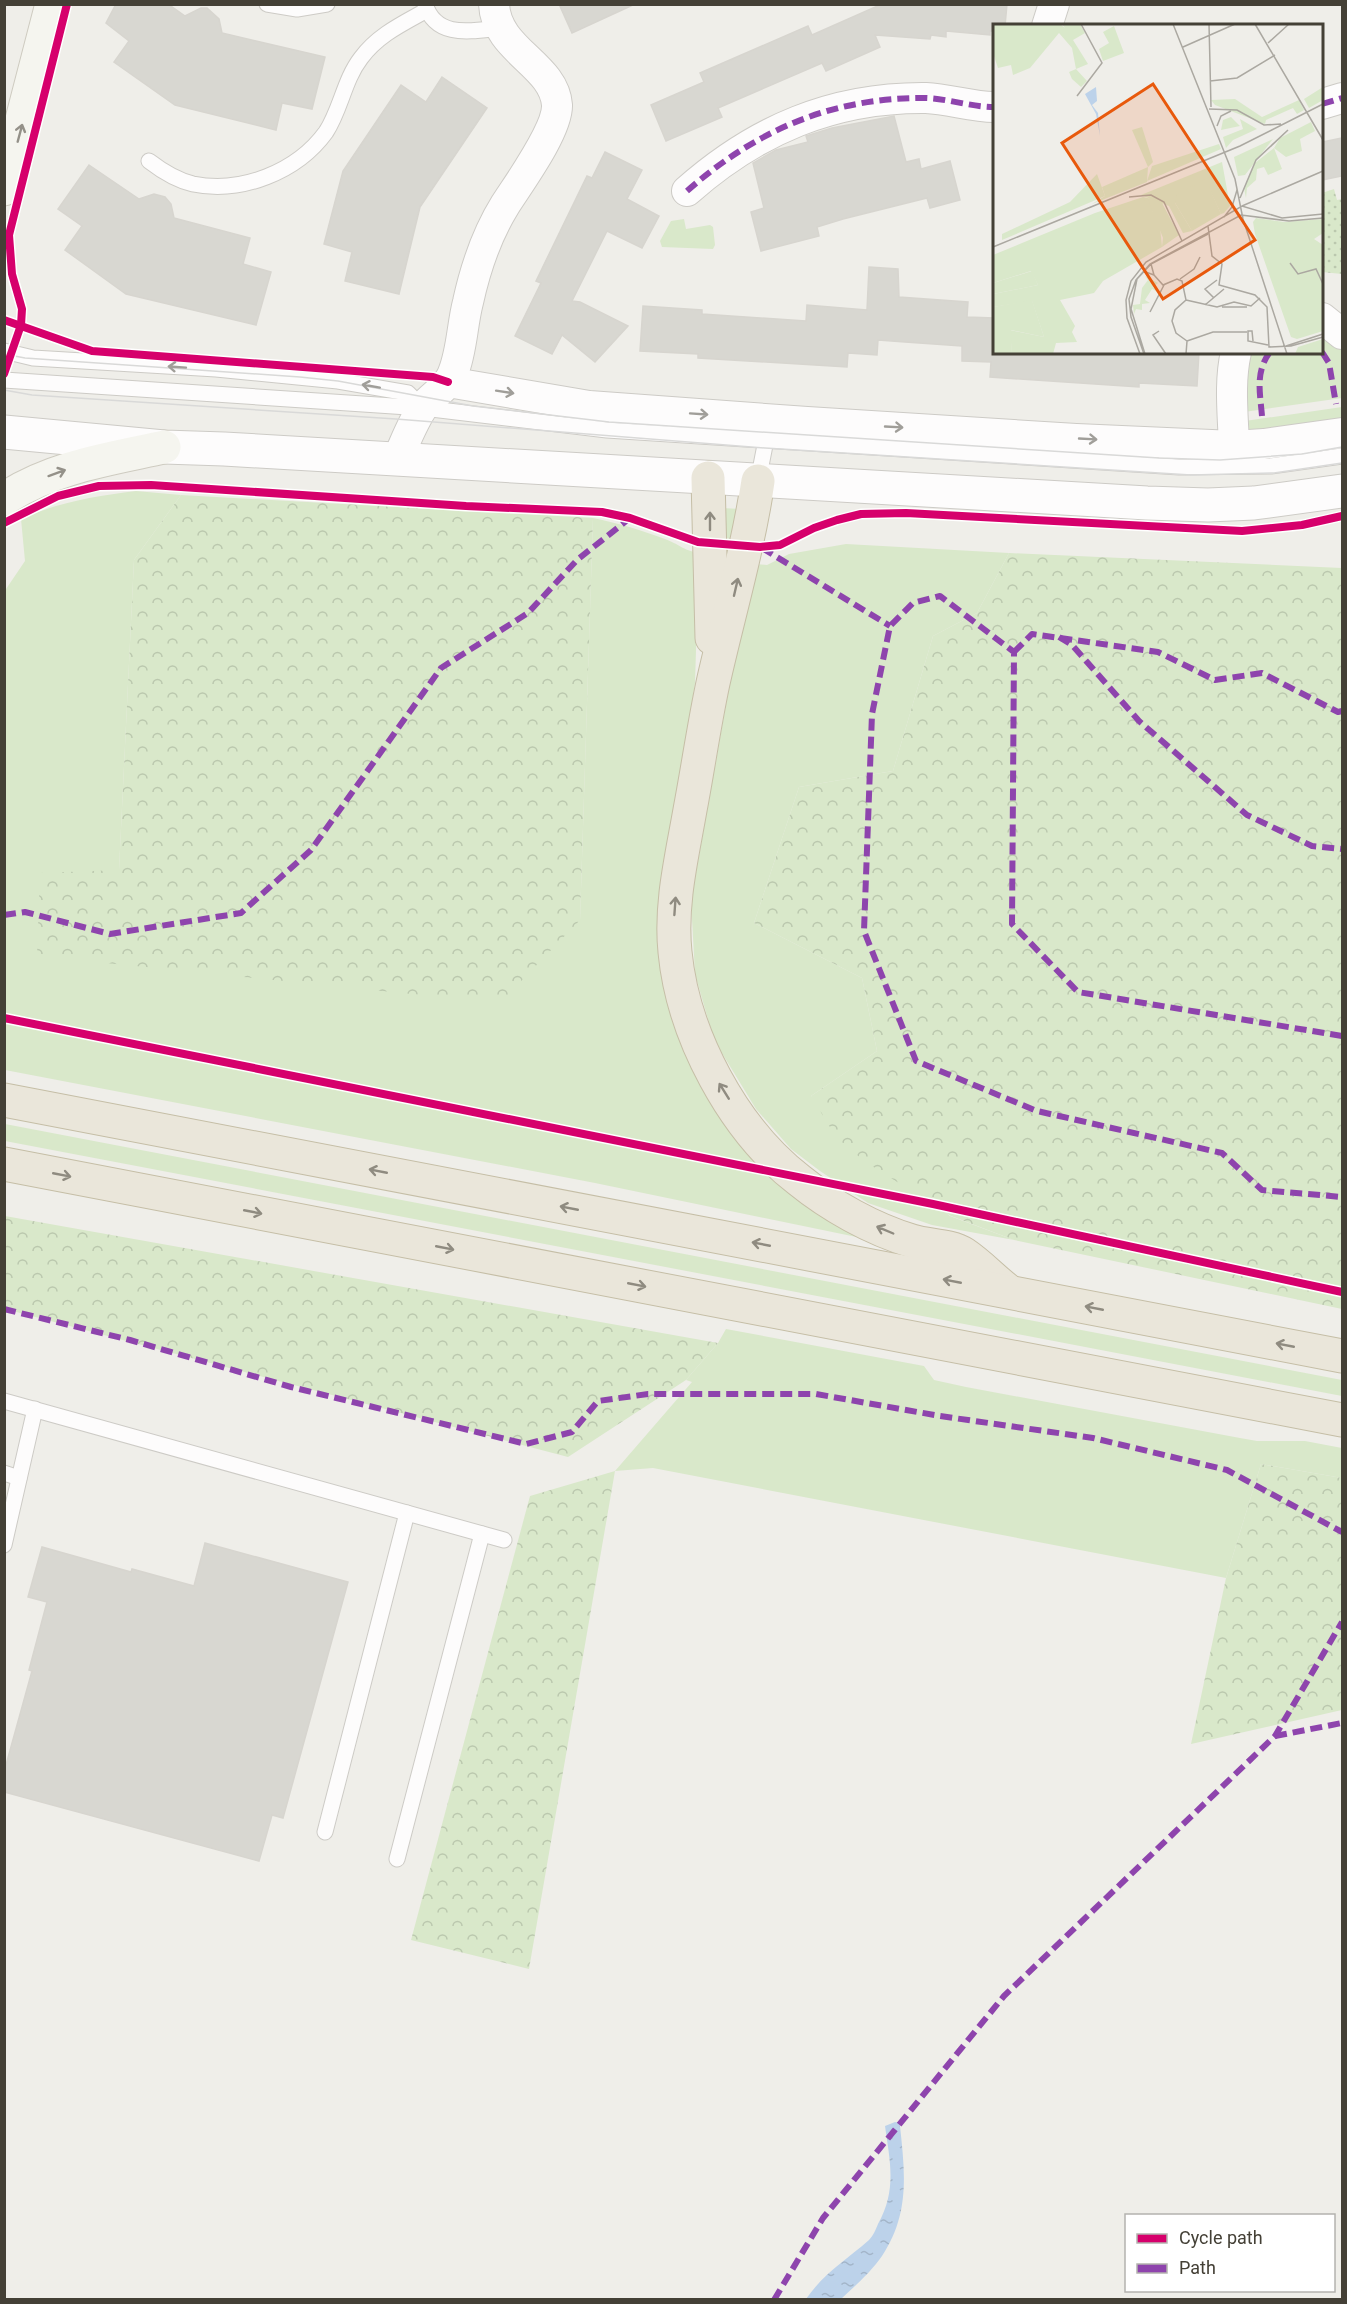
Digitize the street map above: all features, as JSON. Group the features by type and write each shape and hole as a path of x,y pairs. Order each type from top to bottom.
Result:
{"highway":[{"path":"708,478 713,685"},
{"path":"758,481 746,546 713,685 676,889 675,951 685,1007 696,1040 723,1091 757,1139 778,1162 821,1196 865,1222 911,1241 962,1253 1010,1292"},
{"path":"4,1100 1342,1356"},
{"path":"4,1164 1342,1420"}],"main road":[{"path":"4,189 52,4"},
{"path":"4,499 42,479 77,466 164,447"}],"street":[{"path":"1048,24 1054,4"},
{"path":"397,460 423,408 448,382 454,371 468,302 481,257 502,209 547,138 557,109 556,100 545,80 509,43 497,16"},
{"path":"687,191 722,162 764,136 826,110 892,98 938,99 993,107"},
{"path":"1323,104 1342,98"},
{"path":"1323,319 1342,334"},
{"path":"1234,446 1232,368 1236,354"},
{"path":"448,382 589,406 807,422 1234,446 1342,433"},
{"path":"4,432 164,447 1208,505 1275,502 1342,490"}],"lane":[{"path":"267,4 297,9 327,4"},
{"path":"149,161 175,178 212,187 232,186 254,181 286,168 316,145 327,130 351,73 382,36 426,8 432,19 449,30 459,32 497,16"},
{"path":"4,351 33,358 216,369 338,381 408,393 423,408"},
{"path":"4,380 423,408 607,430 1179,467 1271,466 1342,456"},
{"path":"758,481 766,440"},
{"path":"4,1401 504,1540"},
{"path":"4,1545 12,1475 35,1409"},
{"path":"325,1832 407,1513"},
{"path":"397,1858 482,1534"}],"green space":[{"path":"1334,189 1337,200 1342,199 1342,274 1323,272 1323,193"},
{"path":"684,219 686,229 710,225 713,227 715,245 713,249 662,247 660,241 671,221"},
{"path":"1323,327 1342,346 1342,398 1244,412 1244,354 1323,354"},
{"path":"1342,407 1342,425 1249,432 1245,421"},
{"path":"136,491 181,495 134,560 119,870 580,920 593,518 620,524 699,553 695,683 684,752 676,1028 871,1240 595,1183 5,1070 4,592 25,561 21,519 78,500"},
{"path":"181,495 593,518 580,920 500,1003 37,956 40,873 119,870 134,560"},
{"path":"721,508 742,509 737,539 720,538"},
{"path":"846,544 1009,553 977,613 933,636 893,771 799,787 754,923 862,978 877,1051 811,1096 950,1216 1014,1240 932,1225 868,1203 791,1149 756,1109 714,1040 695,974 691,901 729,688 755,564 767,565 789,554"},
{"path":"1009,553 1342,568 1342,1309 1014,1240 951,1216 864,1161 836,1137 811,1096 877,1051 862,978 754,923 799,787 893,771 933,636 977,613"},
{"path":"5,1124 1342,1380 1342,1396 5,1141"},
{"path":"4,1216 718,1343 686,1380 568,1457 5,1309"},
{"path":"726,1329 924,1366 934,1380 966,1387 1257,1441 1305,1441 1342,1448 1342,1478 1261,1464 1226,1578 653,1468 615,1471 692,1382 686,1380 718,1343"},
{"path":"1261,1464 1342,1478 1342,1710 1191,1744 1226,1578"},
{"path":"615,1471 529,1969 411,1940 530,1496"}],"water":[{"path":"895,2122 900,2123 904,2177 901,2209 891,2240 873,2268 841,2299 806,2299 828,2274 869,2240 874,2232 884,2212 890,2188 891,2176 885,2126"}],"building":[{"path":"116,4 168,4 185,16 201,8 207,8 219,19 222,33 325,57 312,109 282,103 276,130 175,105 114,62 129,41 106,23"},
{"path":"559,4 635,4 572,33"},
{"path":"882,4 1007,4 1005,24 993,24 993,31 990,31 990,35 946,31 946,37 931,35 930,39 875,35 880,47 826,71 822,63 718,108 722,117 666,141 651,105 704,82 700,73 808,26 812,35"},
{"path":"442,77 487,108 420,207 399,294 345,281 352,252 324,244 343,171 401,85 426,102"},
{"path":"894,116 906,162 919,159 921,169 950,161 960,200 930,208 927,198 843,219 817,227 819,236 761,251 751,212 764,208 753,163 776,150 808,142 806,136 832,128"},
{"path":"1342,138 1342,176 1323,180 1323,142"},
{"path":"605,152 642,170 627,199 659,216 642,248 607,231 572,301 580,302 628,326 595,362 562,335 552,354 515,336 541,283 536,281 587,176 592,178"},
{"path":"89,165 139,199 154,194 165,197 171,204 174,218 250,238 243,264 271,272 256,325 126,294 65,250 82,226 58,209"},
{"path":"869,267 898,269 899,297 968,302 967,317 993,318 993,354 1199,354 1197,386 1139,383 1139,387 990,377 991,362 962,361 962,346 878,340 877,355 848,353 847,367 698,358 698,354 640,351 643,306 702,310 702,314 806,321 807,305 867,310"},
{"path":"205,1543 348,1582 283,1818 272,1815 259,1861 4,1792 4,1772 32,1671 29,1670 47,1602 28,1597 42,1547 131,1572 132,1569 194,1586"}],"tram line":[{"path":"4,354 25,358 338,381 473,406 609,422 1159,458 1220,460 1302,454 1342,447"},
{"path":"4,390 32,395 396,419 765,448 1191,475 1274,473 1342,463"}],"marked path":[{"path":"687,191 713,169 768,135 798,121 828,111 892,99 926,98 993,107"},
{"path":"1323,104 1342,98"},
{"path":"1262,416 1260,375 1269,354"},
{"path":"1323,354 1329,363 1336,404"},
{"path":"4,915 25,912 110,934 241,913 311,850 441,668 528,613 577,560 630,518"},
{"path":"762,548 890,626"},
{"path":"1342,1036 1078,992 1012,924 1014,652 940,596 913,603 890,626 872,714 864,931 916,1061 1037,1111 1222,1153 1262,1190 1342,1197"},
{"path":"1014,652 1032,634 1158,652 1215,680 1262,673 1338,712 1342,711"},
{"path":"1059,637 1072,645 1139,721 1247,815 1312,846 1342,849"},
{"path":"4,1309 130,1340 291,1387 526,1444 572,1432 598,1401 648,1394 816,1394 940,1416 1093,1438 1227,1470 1342,1532"},
{"path":"774,2300 823,2218 1004,1996 1275,1736 1342,1622"},
{"path":"1275,1736 1342,1723"}],"cycle path":[{"path":"4,374 21,325 22,309 12,274 9,235 67,4"},
{"path":"4,320 92,351 433,377 448,382"},
{"path":"4,523 58,496 99,486 151,485 466,506 602,512 630,518 698,542 760,547 780,545 814,528 861,514 906,513 1242,531 1302,525 1342,516"},
{"path":"4,1018 933,1204 1342,1292"}]}
